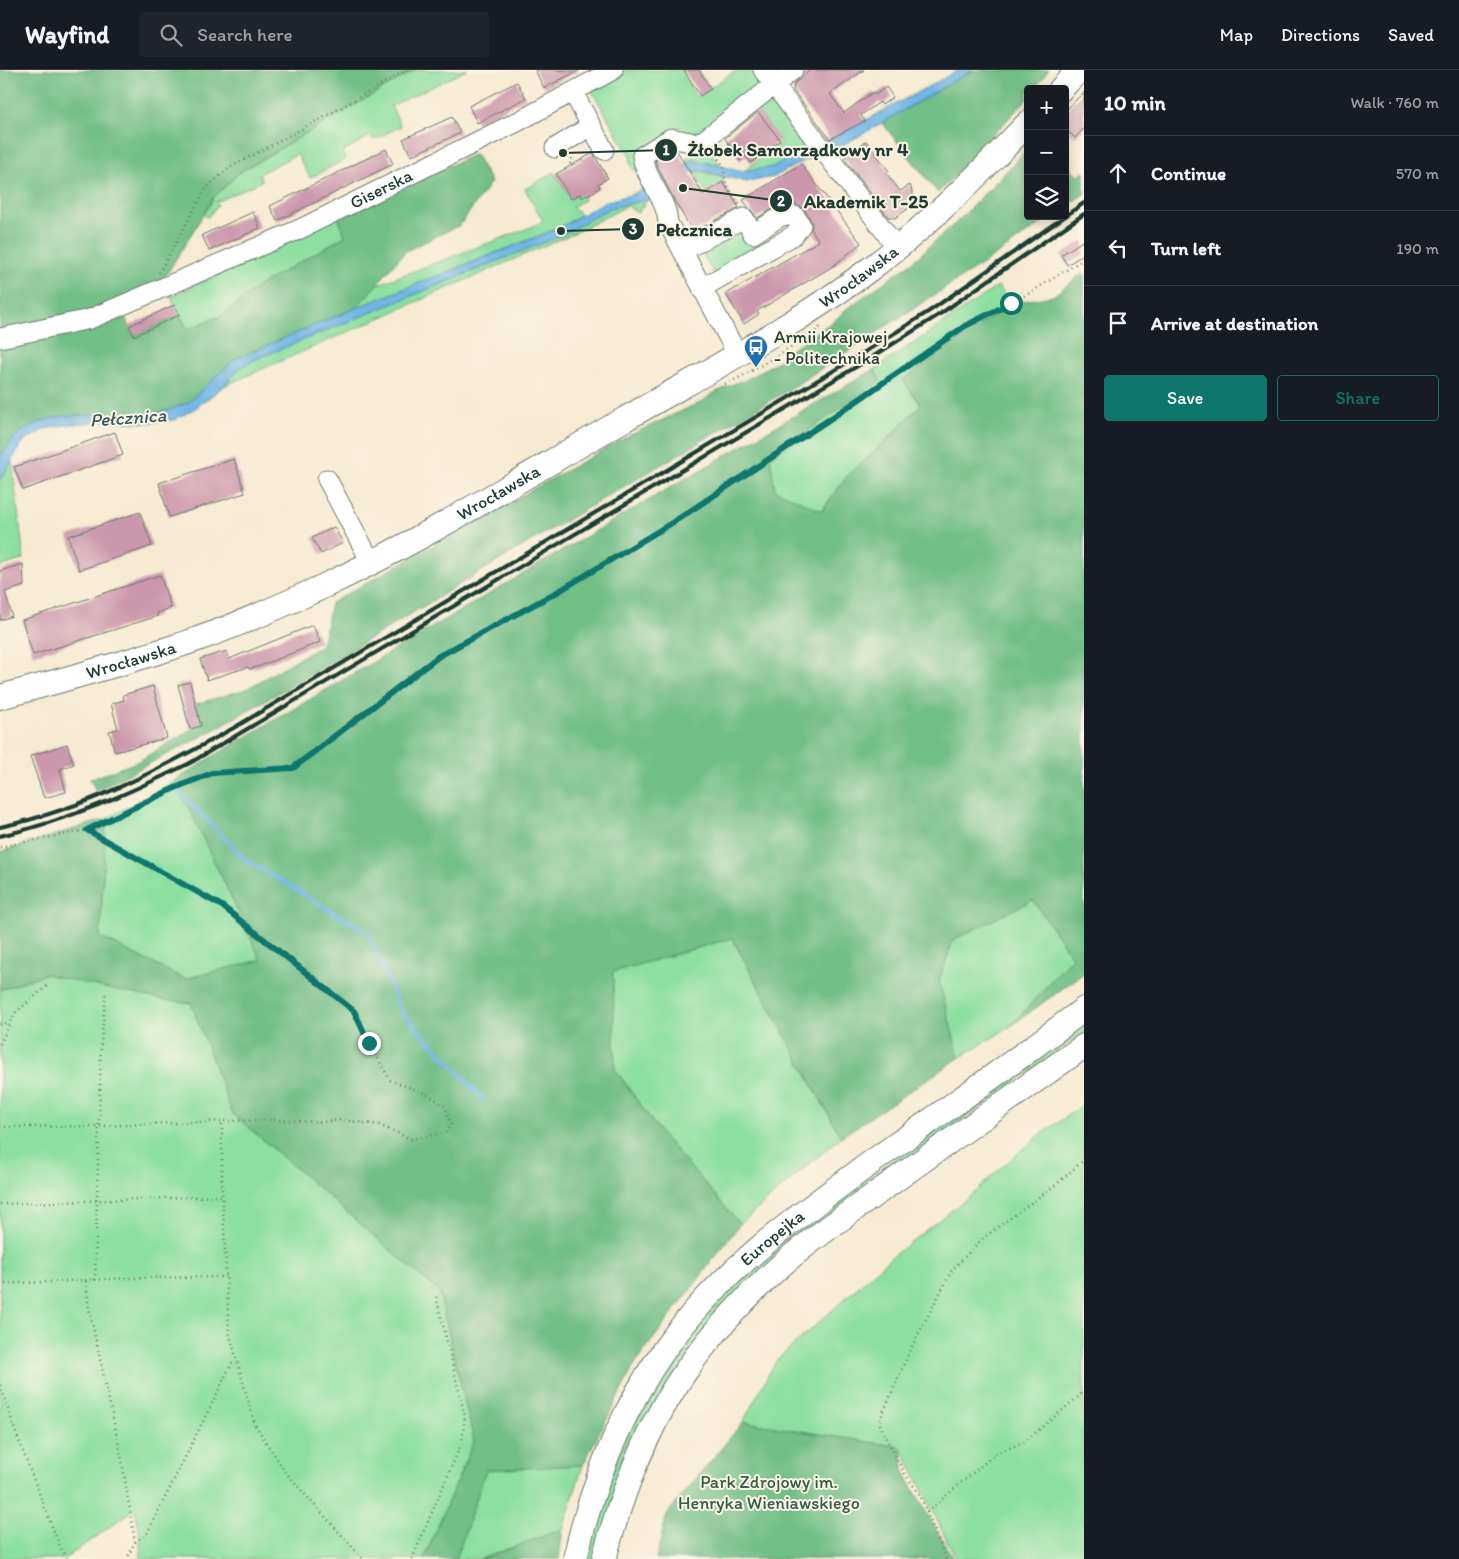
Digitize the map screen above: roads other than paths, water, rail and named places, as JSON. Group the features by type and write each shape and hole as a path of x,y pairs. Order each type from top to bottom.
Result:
{"main road":[{"path":"1065,85 1079,70"},
{"name":"Wrocławska","path":"0,697 122,663 198,639 312,592 440,526 830,298 922,228 953,200 1024,127"},
{"name":"Europejka","path":"574,1559 588,1507 618,1429 648,1374 665,1349 681,1327 720,1283 771,1237 826,1195 1084,1009"},
{"name":"Europejka","path":"604,1559 621,1499 648,1436 666,1403 685,1372 706,1344 751,1293 787,1260 848,1214 1084,1046"}],"street":[{"name":"Giserska","path":"0,338 90,319 146,296 319,220 519,121 613,70"},
{"path":"763,70 825,155 897,248"},
{"path":"737,354 684,250 668,223 668,212 644,166 642,156 671,138 695,143 704,140 793,70"},
{"path":"573,92 604,150"},
{"path":"555,148 591,126"},
{"path":"684,250 748,226 783,216 795,216 801,225 794,235 702,288"},
{"path":"748,226 763,253"},
{"path":"327,478 371,562"}],"water":[{"path":"959,70 973,70 835,149 803,161 774,177 747,182 702,171 693,171 666,187 651,199 610,208 562,235 256,359 240,368 224,386 194,409 174,420 143,423 105,421 45,429 23,442 0,480 1,455 17,434 39,422 63,416 141,415 170,410 189,402 235,359 356,308 559,228 604,202 630,195 645,188 659,176 693,160 744,171 774,167 809,147 829,140"}],"waterway":[{"path":"175,788 245,859 369,934 401,1011 484,1100"}],"railway":[{"path":"0,827 63,809 122,786 179,758 237,726 860,355 931,310 1084,203"},
{"path":"0,836 26,830 98,805 190,763 866,361 937,316 1084,214"}],"place":[{"name":"Żłobek Samorządkowy nr 4","path":"563,153"},
{"name":"Akademik T-25","path":"683,188"},
{"name":"Pełcznica","path":"561,231"},
{"name":"Armii Krajowej - Politechnika","path":"756,368"}],"park label":[{"name":"Park Zdrojowy im. Henryka Wieniawskiego","path":"769,1492"}]}
